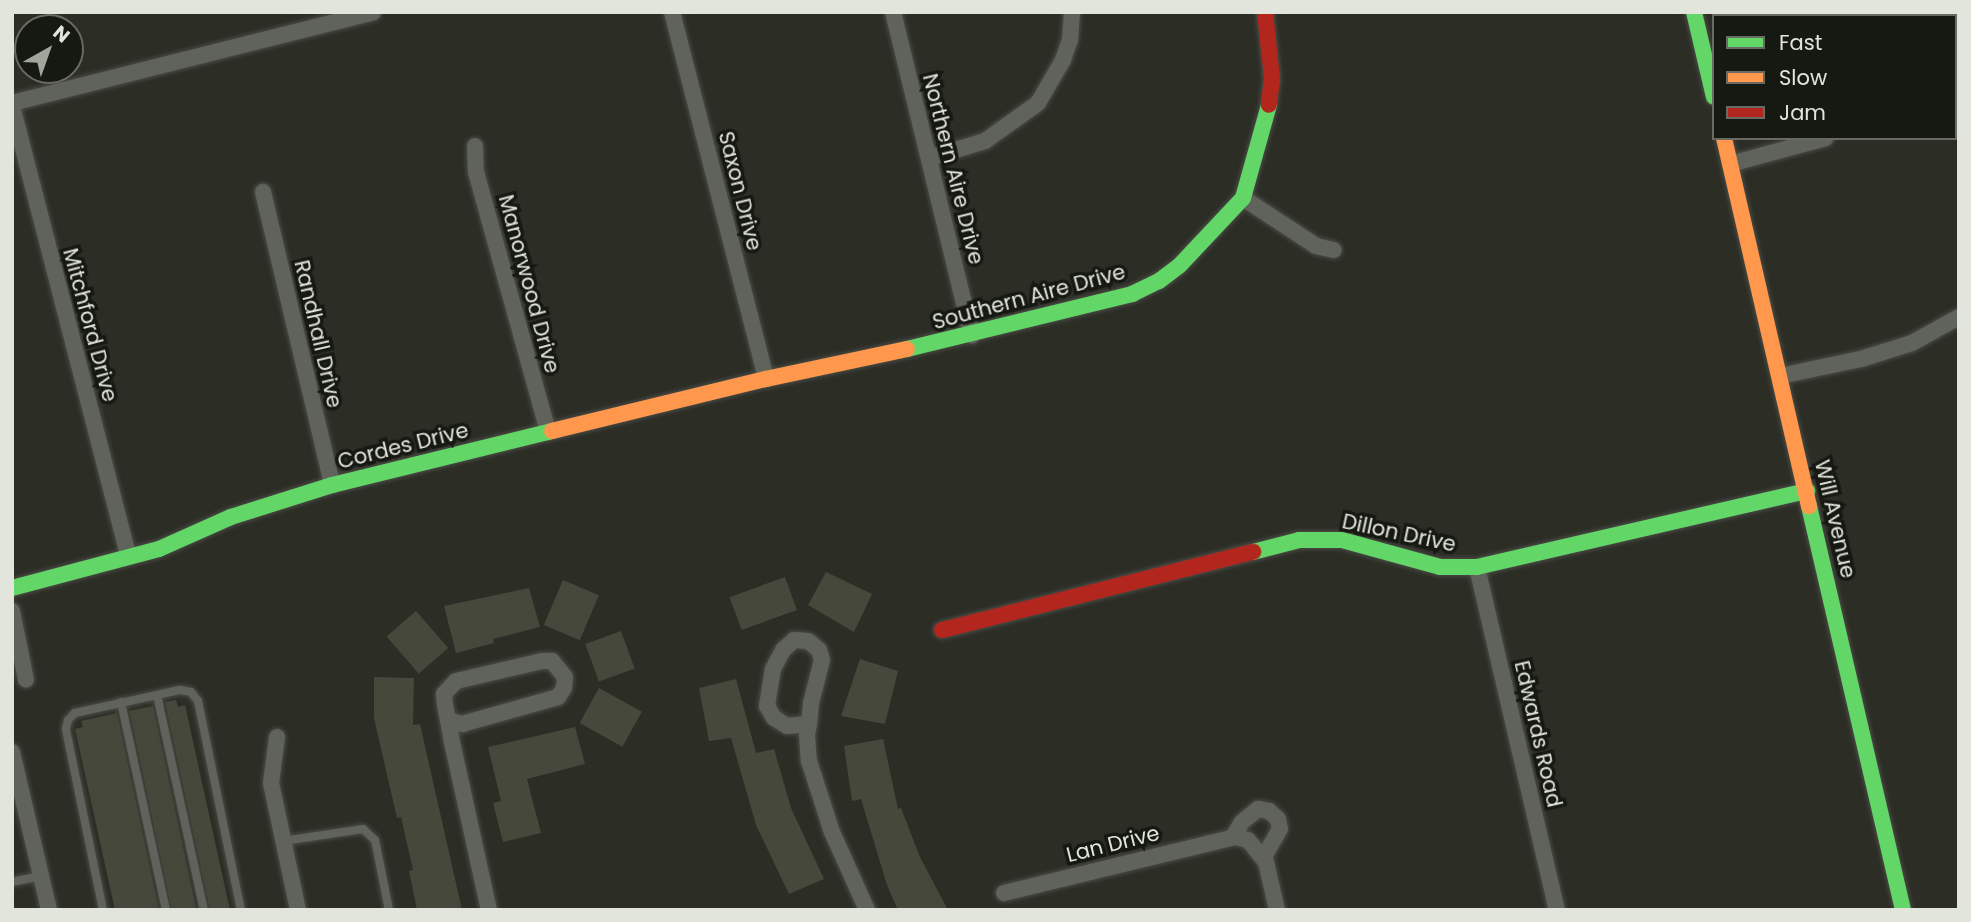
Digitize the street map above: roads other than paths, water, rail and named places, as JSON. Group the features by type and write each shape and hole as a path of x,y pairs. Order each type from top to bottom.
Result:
{"street":[{"path":"12,104 373,12"},
{"name":"Saxon Drive","path":"672,12 766,379"},
{"name":"Northern Aire Drive","path":"893,12 972,335"},
{"path":"929,158 985,141 1038,103 1063,60 1070,40 1072,12"},
{"name":"Southern Aire Drive","path":"811,370 1084,308 1132,294 1158,282 1206,241 1243,198 1270,103 1272,79 1265,12"},
{"path":"1694,12 1712,88"},
{"name":"Mitchford Drive","path":"12,104 128,555"},
{"name":"Will Avenue","path":"1724,140 1903,910"},
{"path":"1730,164 1819,140"},
{"name":"Manorwood Drive","path":"475,146 476,172 548,432"},
{"name":"Randhall Drive","path":"263,192 332,485"},
{"path":"1243,198 1316,246 1334,250"},
{"path":"1780,376 1861,359 1912,343 1959,317"},
{"name":"Cordes Drive","path":"12,588 128,555 159,549 231,517 332,485 811,370"},
{"name":"Dillon Drive","path":"942,630 1299,540 1342,540 1440,568 1477,567 1807,491"},
{"name":"Edwards Road","path":"1477,567 1557,910"},
{"path":"12,611 26,680"},
{"path":"809,724 787,726 774,718 767,706 773,669 783,650 794,640 808,641 819,650 822,660 809,724 809,761 818,794 867,910"},
{"path":"448,720 462,724 558,697 564,688 565,677 552,661 542,661 456,681 444,694 448,720 489,910"},
{"path":"277,737 271,783 298,910"},
{"path":"12,752 49,910"},
{"path":"1264,857 1280,828 1278,819 1269,811 1258,809 1242,822 1233,837 1248,840 1264,857 1277,910"},
{"name":"Lan Drive","path":"1004,893 1233,837"}],"lane":[{"path":"103,910 66,729 68,720 75,713 180,690 191,692 198,701 241,910"},
{"path":"157,695 204,910"},
{"path":"121,702 166,910"},
{"path":"283,841 363,829 374,840 389,910"},
{"path":"12,882 41,876"}]}
